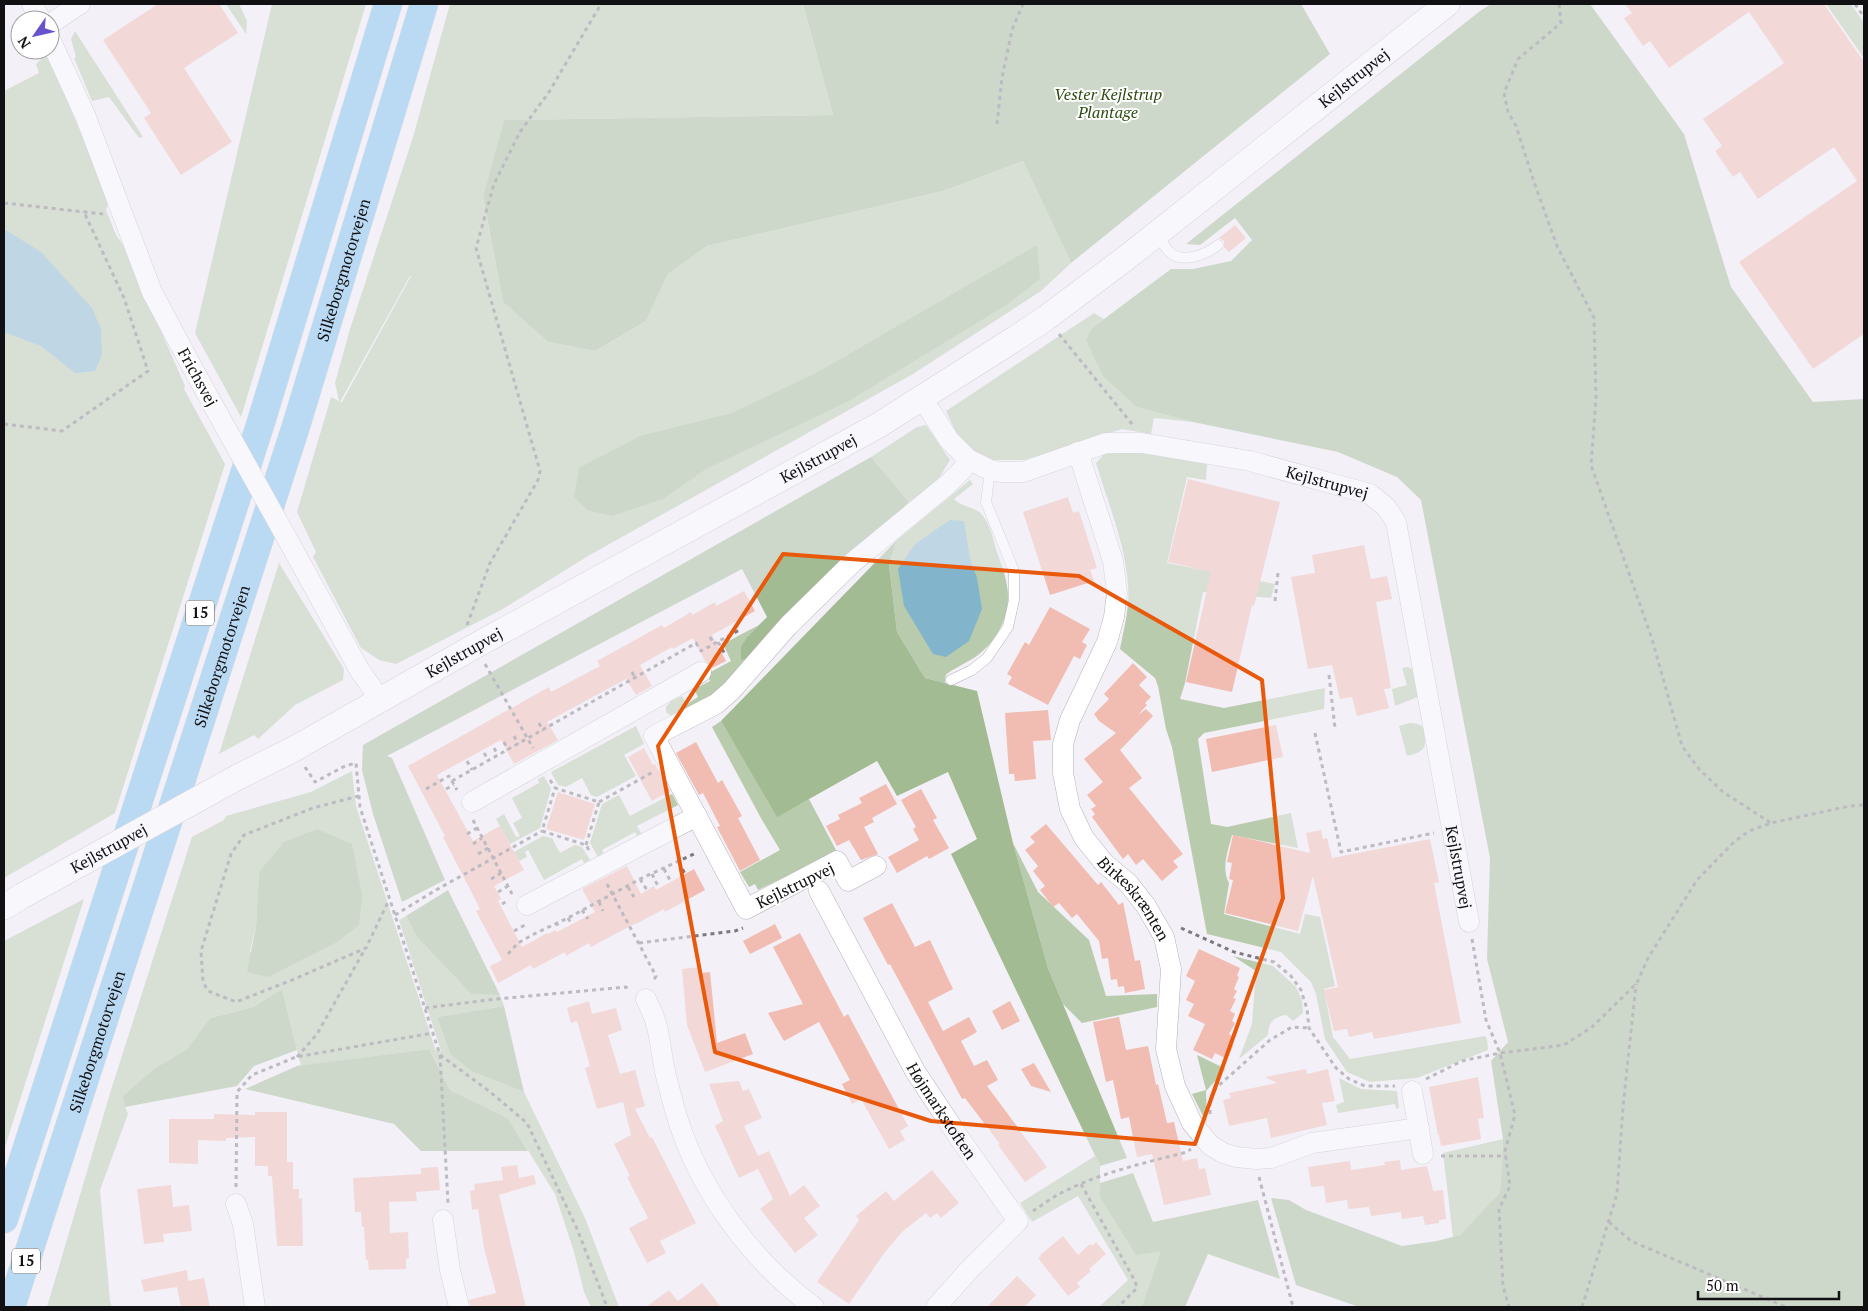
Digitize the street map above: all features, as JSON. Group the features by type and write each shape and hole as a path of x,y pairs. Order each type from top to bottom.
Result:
{"highway":[{"name":"Silkeborgmotorvejen","path":"4,1219 258,431 388,4"},
{"name":"Silkeborgmotorvejen","path":"11,1307 293,435 424,4"},
{"path":"15,1307 40,1216"}],"street":[{"path":"60,17 80,4"},
{"name":"Kejlstrupvej","path":"13,902 879,425 1046,318 1157,234 1447,4"},
{"name":"Frichsvej","path":"60,60 86,115 152,292 360,670 380,699"},
{"name":"Kejlstrupvej","path":"922,398 949,440 968,459 990,470 1023,472 1106,443 1142,443 1250,460 1370,494 1386,507 1396,522 1469,922"},
{"name":"Birkeskrænten","path":"1078,452 1113,561 1117,593 1114,617 1107,642 1070,720 1063,744 1063,773 1070,809 1084,838 1105,864 1128,883 1146,906 1161,930 1171,969 1166,1049 1175,1086 1192,1123 1204,1138 1223,1153 1256,1160 1270,1158 1312,1143 1419,1128"},
{"path":"646,704 665,731 716,704 731,692 788,626 852,563 948,484 963,469 968,459"},
{"path":"467,804 701,672"},
{"name":"Kejlstrupvej","path":"665,731 654,736 746,909 837,861 848,881 876,866"},
{"path":"520,901 598,867 697,816"},
{"name":"Højmarkstoften","path":"819,892 915,1071 1018,1221"},
{"path":"646,999 657,1025 666,1076 680,1125 700,1172 726,1216 757,1256 793,1292 814,1307"},
{"path":"1411,1086 1423,1154"},
{"path":"236,1204 243,1224 255,1307"},
{"path":"443,1220 450,1270 459,1307"},
{"path":"936,1307 969,1270 1018,1221"}],"lane":[{"path":"1157,234 1171,254 1179,257 1201,255 1218,245"},
{"path":"951,680 972,670 987,658 1008,627 1014,600 1014,571 986,502 990,470"}],"path":[{"path":"599,802 555,788 475,646 467,626 490,563 538,480 540,471 476,248 494,184 520,132 549,92 601,4"},
{"path":"997,124 1002,78 1012,30 1023,4"},
{"path":"1559,4 1560,23 1518,59 1504,93 1508,112 1516,126 1557,246 1594,318 1596,399 1591,465 1652,639 1682,746 1699,769 1723,792 1771,823"},
{"path":"1855,4 1864,17"},
{"path":"4,203 124,216"},
{"path":"4,424 62,431 148,371 124,298 84,212"},
{"path":"1046,318 1139,434 1142,443"},
{"path":"1275,601 1278,573"},
{"path":"446,789 472,770 696,643 701,651 741,629"},
{"path":"710,637 714,644"},
{"path":"718,642 726,656"},
{"path":"632,672 636,678"},
{"path":"1328,675 1335,728"},
{"path":"539,723 543,731"},
{"path":"1315,733 1341,852 1452,829"},
{"path":"514,736 518,744"},
{"path":"504,742 508,750"},
{"path":"294,748 315,782 345,766 356,763 360,807 440,1055 449,1210 443,1220"},
{"path":"494,748 498,755"},
{"path":"484,753 488,761"},
{"path":"467,761 472,770"},
{"path":"586,845 599,802 669,763"},
{"path":"426,789 449,776 467,804 477,828 508,886 520,901"},
{"path":"395,915 542,831 555,788"},
{"path":"359,796 313,808 244,835 231,854 201,951 203,982 208,991 236,1002 366,948"},
{"path":"1161,930 1174,924 1234,952 1274,962 1291,976 1301,990 1307,1009 1309,1028 1336,1068 1349,1079 1365,1086 1411,1086 1462,1061 1500,1053 1564,1045 1592,1027 1636,983 1648,958 1697,880 1734,842 1749,831 1771,823 1850,806 1864,805"},
{"path":"467,834 477,828"},
{"path":"425,1008 626,987 646,999 656,976 586,845 542,831"},
{"path":"472,844 482,838"},
{"path":"508,954 518,943 543,931 556,922 568,918 640,879 712,844"},
{"path":"478,854 488,848"},
{"path":"678,862 685,874"},
{"path":"664,869 671,882"},
{"path":"491,878 501,873"},
{"path":"652,874 659,888"},
{"path":"640,879 647,890"},
{"path":"498,892 508,886"},
{"path":"628,887 634,897"},
{"path":"296,1057 317,1034 366,948 390,899"},
{"path":"599,902 604,911"},
{"path":"582,910 588,919"},
{"path":"568,918 571,924"},
{"path":"556,922 560,929"},
{"path":"1469,922 1486,1020 1500,1053 1515,1115 1505,1151 1510,1186 1499,1209 1503,1286 1509,1307"},
{"path":"514,931 528,923 534,934"},
{"path":"640,943 735,931 744,927"},
{"path":"1582,1307 1617,1194 1623,1107 1636,983"},
{"path":"1018,1221 1058,1195 1081,1184 1131,1166 1188,1152 1214,1128 1210,1118 1210,1100 1216,1088 1270,1040 1292,1027 1309,1028"},
{"path":"236,1204 237,1092 252,1075 296,1057 433,1033"},
{"path":"440,1055 489,1091 527,1123 578,1231 607,1307"},
{"path":"1423,1154 1450,1157 1506,1156"},
{"path":"1256,1160 1293,1307"},
{"path":"1081,1184 1135,1281 1137,1288 1118,1307"},
{"path":"1608,1222 1631,1241 1786,1307"}],"highlighted area":[{"path":"783,554 1079,576 1262,680 1283,898 1195,1144 931,1121 715,1052 658,746"}],"green space":[{"path":"226,4 239,4 247,21 246,34"},
{"path":"272,4 366,4 241,417 195,333"},
{"path":"450,4 803,4 833,115 504,120 483,198 503,302 548,342 595,351 646,321 668,274 707,246 943,191 1023,161 1071,263 1041,291 913,374 588,556 501,610 396,664 379,660 361,648 313,557 316,552 297,512 331,397 339,401 335,383 350,329 413,137","holes":["411,276 342,402 340,402"]},
{"name":"Vester Kejlstrup Plantage","path":"803,4 1301,4 1330,54 1071,263 1023,161 943,191 707,246 668,274 646,321 595,351 548,342 503,302 483,197 504,120 833,115"},
{"path":"1491,4 1590,4 1684,134 1731,287 1813,402 1864,399 1864,1307 1359,1307 1296,1285 1271,1198 1289,1200 1306,1210 1402,1246 1437,1241 1460,1235 1500,1192 1503,1139 1491,1061 1508,1042 1487,959 1490,858 1421,500 1397,477 1338,452 1193,422 1137,407 1103,376 1086,340 1092,328 1171,269 1193,269 1231,261 1252,240 1235,218 1200,245 1186,244"},
{"path":"1826,4 1851,4 1864,23 1864,58"},
{"path":"75,31 143,137 139,138 109,97 92,101 74,58 76,57 71,39"},
{"path":"40,60 50,60 92,160 108,205 106,210 116,235 124,246 185,386 184,389 225,464 115,813 4,878 4,91 39,73 36,64"},
{"path":"1037,245 1040,279 1008,304 847,402 706,469 663,499 612,516 587,510 574,497 579,468 640,436 732,413 818,372"},
{"path":"1094,313 1104,319 1092,328 1137,407 1193,422 1154,418 1151,434 1122,429 1024,460 992,460 974,451 958,437 946,411"},
{"path":"926,425 950,460 935,485 909,502 871,457 917,427"},
{"path":"1127,452 1157,454 1207,462 1206,480 1187,477 1167,563 1275,584 1271,598 1203,592 1185,683 1180,699 1224,708 1325,688 1324,709 1204,733 1198,739 1211,824 1227,827 1291,813 1298,848 1232,835 1225,866 1229,883 1224,914 1300,934 1305,914 1320,917 1335,986 1324,989 1333,1037 1350,1059 1485,1036 1488,1050 1417,1078 1370,1082 1347,1072 1325,1039 1316,994 1311,982 1281,952 1207,934 1172,747 1166,729 1158,686 1155,678 1120,649 1128,601 1126,569 1120,538 1096,463 1104,454"},
{"path":"871,457 909,502 752,657 741,660 741,647 748,636 767,617 742,569 387,756 392,758 445,880 402,902 373,814 362,770 363,745"},
{"path":"970,480 973,484 954,499 980,513 988,524 1006,582 1008,594 1007,608 999,631 994,638 975,657 947,673 945,683 925,678 897,632 889,565 897,540"},
{"path":"897,540 889,565 897,632 925,678 977,691 1013,843 1048,968 1127,1158 1100,1166 951,854 977,839 948,772 897,796 877,761 777,817 721,721"},
{"path":"279,563 344,669 343,680 295,705 258,739 254,735 219,754"},
{"path":"759,625 748,636 752,657 719,695 671,716 666,712 666,707 671,701 682,696 687,704 698,697 694,689 710,681 707,674 731,661 723,644"},
{"path":"1408,667 1414,670 1420,696 1395,706 1392,689 1407,685 1402,668"},
{"path":"721,721 777,816 809,799 837,852 758,890 755,884 749,887 740,872 780,850 712,727"},
{"path":"1410,723 1423,727 1425,744 1422,750 1407,756 1399,726"},
{"path":"636,726 644,744 624,755 636,776 597,797 591,795 582,778 566,787 558,785 551,772"},
{"path":"352,771 356,806 436,1051 441,1051 399,920 406,916 416,936 471,994 500,995 504,1006 437,1017 450,1054 471,1071 524,1092 585,1218 619,1307 591,1307 584,1292 574,1252 555,1194 508,1118 450,1090 429,1049 301,1066 282,989 253,1007 210,1018 187,1049 155,1068 125,1107 128,1114 100,1190 112,1307 47,1307 111,1090 192,837 224,820 226,816 311,792","holes":["259,872 268,977 250,951 256,926"]},
{"path":"544,776 551,789 540,828 510,844 496,819 504,814 516,837 520,836 513,823 522,818 512,798 539,783 538,779"},
{"path":"672,794 678,805 637,826 644,839 641,841 635,832 602,850 604,854 598,857 590,843 602,804 619,795 630,816"},
{"path":"317,829 352,844 362,895 359,925 337,942 268,977 247,972 256,926 259,872 284,842"},
{"path":"543,836 552,838 560,853 575,845 582,847 590,860 584,863 582,859 544,880 528,850 525,852 527,857 519,861 514,852"},
{"path":"1013,843 1038,892 1089,940 1106,996 1157,994 1157,1007 1082,1023 1063,1004 1048,968"},
{"path":"448,890 500,995 471,994 416,936 406,916"},
{"path":"84,899 4,1150 4,941"},
{"path":"1233,956 1273,966 1296,987 1302,1000 1303,1013 1293,1021 1286,1015 1272,1021 1268,1035 1239,1059 1252,1024 1256,971"},
{"path":"282,989 297,1050 254,1066 237,1086 125,1107 123,1096 155,1068 187,1049 210,1018 253,1007"},
{"path":"504,1006 524,1092 471,1071 450,1054 437,1017"},
{"path":"429,1049 450,1090 508,1118 528,1151 421,1151 394,1124 245,1089 297,1066"},
{"path":"1197,1055 1226,1069 1206,1091 1207,1124 1192,1094 1206,1090"},
{"path":"1339,1078 1361,1089 1397,1091 1399,1108 1396,1109 1395,1104 1338,1113 1336,1105 1344,1102"},
{"path":"1503,1139 1500,1192 1460,1235 1453,1237 1443,1153"},
{"path":"1095,1156 1100,1166 1100,1197 1189,1247 1185,1307 1099,1307 1128,1280 1078,1196 1032,1222 1020,1203"},
{"path":"1133,1173 1153,1222 1258,1200 1280,1279 1208,1254 1185,1307 1142,1307 1161,1251 1136,1255 1100,1197 1100,1183"}],"water":[{"path":"4,229 41,252 92,308 101,329 102,355 95,371 75,373 41,346 4,332"},
{"path":"950,520 964,521 970,559 977,578 982,609 969,641 946,657 933,654 904,606 898,569 915,544"}],"building":[{"path":"158,4 219,4 238,33 184,68 232,142 181,175 144,118 151,113 103,40"},
{"path":"1625,4 1824,4 1864,62 1864,334 1813,369 1739,262 1857,181 1834,147 1758,199 1740,172 1733,177 1715,151 1722,146 1703,119 1784,63 1749,12 1669,68 1650,41 1643,46 1624,18 1632,13"},
{"path":"1235,225 1246,238 1229,252 1224,247 1224,241 1219,238"},
{"path":"1188,479 1280,502 1254,606 1252,605 1232,692 1186,682 1211,572 1168,562"},
{"path":"1068,497 1073,513 1079,511 1097,568 1090,570 1094,581 1050,595 1023,512"},
{"path":"1364,545 1371,579 1387,576 1392,599 1376,602 1391,688 1384,689 1389,708 1357,716 1352,697 1340,699 1332,665 1308,669 1291,577 1315,573 1312,555"},
{"path":"744,591 755,611 712,635 726,661 712,668 705,661 693,638 673,649 672,647 640,665 652,686 636,695 626,679 547,722 558,740 514,764 501,740 437,775 473,841 500,826 524,870 494,886 501,899 498,901 522,947 547,933 555,930 557,932 595,912 582,889 627,866 641,894 654,886 656,890 694,869 705,890 665,912 664,909 591,947 589,943 566,956 565,952 533,969 531,965 498,983 490,966 502,960 476,911 480,909 443,837 445,836 408,766 549,687 551,692 600,666 597,661 662,625 664,628 691,612 692,615 715,602 716,606"},
{"path":"1050,607 1090,629 1082,642 1087,645 1080,659 1074,656 1048,705 1008,684 1012,677 1007,674 1025,642 1029,645"},
{"path":"1133,663 1147,677 1139,685 1151,697 1138,715 1146,709 1153,716 1120,750 1142,778 1129,788 1183,854 1173,861 1178,867 1162,881 1143,859 1136,865 1128,854 1123,859 1092,817 1095,814 1091,809 1096,806 1087,795 1103,782 1084,759 1116,733 1099,721 1094,714 1109,699 1104,694"},
{"path":"1048,710 1051,740 1033,741 1036,779 1015,781 1014,774 1009,774 1005,713"},
{"path":"1276,725 1283,757 1212,772 1206,739"},
{"path":"696,742 718,783 722,780 742,816 738,818 760,860 740,871 717,827 720,826 703,793 699,795 676,753"},
{"path":"644,748 670,791 652,801 628,757"},
{"path":"886,784 897,804 872,818 874,822 864,827 878,854 861,860 849,840 837,846 826,826 840,819 838,815 862,803 859,798"},
{"path":"921,789 937,818 933,820 949,848 929,859 927,856 897,873 888,857 919,840 913,829 916,827 901,800"},
{"path":"558,792 595,804 584,840 546,829"},
{"path":"1046,824 1098,885 1101,882 1119,905 1123,902 1135,961 1140,960 1145,989 1125,993 1124,986 1118,987 1117,979 1111,980 1108,958 1102,959 1099,941 1077,914 1072,918 1059,903 1053,907 1040,890 1045,886 1033,871 1038,866 1025,850 1035,842 1030,837"},
{"path":"1321,830 1323,839 1327,838 1332,858 1430,839 1439,882 1434,883 1461,1023 1374,1039 1372,1032 1349,1037 1347,1029 1334,1031 1324,990 1338,987 1313,876 1298,931 1225,913 1233,880 1229,879 1232,863 1227,862 1233,835 1310,853 1306,833"},
{"path":"892,903 915,947 930,940 953,989 928,1002 943,1031 969,1017 977,1032 961,1041 974,1066 987,1060 998,1080 987,1086 1047,1167 1025,1182 998,1145 1000,1144 965,1098 962,1099 890,964 888,965 863,918"},
{"path":"775,924 782,938 750,954 743,941"},
{"path":"800,933 844,1017 848,1014 908,1126 900,1131 905,1140 889,1149 861,1099 852,1104 842,1084 850,1080 819,1022 784,1041 768,1013 803,1004 773,947"},
{"path":"1199,949 1240,968 1237,976 1239,977 1234,989 1237,991 1233,998 1236,999 1230,1011 1235,1014 1232,1021 1235,1023 1229,1034 1234,1037 1231,1044 1234,1046 1227,1059 1215,1053 1212,1059 1193,1050 1205,1024 1188,1016 1194,1004 1186,1000 1195,981 1186,976"},
{"path":"700,967 700,973 710,972 717,1043 745,1033 753,1054 705,1072 687,1025 682,969"},
{"path":"589,1001 592,1014 616,1008 622,1030 608,1035 620,1074 635,1070 645,1106 635,1109 650,1138 652,1137 696,1223 660,1241 666,1253 647,1263 629,1228 648,1218 627,1177 630,1176 614,1144 631,1135 623,1102 597,1109 585,1068 590,1066 577,1021 571,1023 567,1008"},
{"path":"1010,1001 1020,1021 1002,1030 992,1011"},
{"path":"1119,1017 1126,1050 1148,1046 1156,1085 1158,1084 1167,1123 1174,1122 1183,1161 1197,1158 1199,1169 1205,1168 1211,1195 1164,1205 1152,1154 1137,1157 1129,1117 1121,1119 1113,1080 1106,1082 1093,1022"},
{"path":"1034,1063 1051,1092 1031,1086 1021,1069"},
{"path":"1306,1069 1307,1074 1328,1069 1335,1101 1322,1103 1327,1125 1271,1138 1267,1118 1229,1126 1223,1100 1231,1098 1229,1093 1277,1083 1265,1077"},
{"path":"1478,1077 1484,1118 1478,1119 1481,1139 1441,1146 1429,1087"},
{"path":"739,1081 743,1091 749,1089 762,1118 744,1126 758,1156 769,1151 790,1196 804,1185 820,1206 804,1218 818,1235 795,1253 760,1209 773,1199 758,1169 739,1178 715,1126 723,1121 709,1084"},
{"path":"255,1112 287,1112 287,1162 293,1162 293,1189 299,1189 299,1199 302,1198 303,1246 277,1246 272,1176 268,1176 268,1166 255,1166 255,1137 226,1138 226,1141 198,1140 198,1164 169,1163 169,1119 214,1119 214,1114 255,1115"},
{"path":"1400,1160 1401,1170 1427,1166 1433,1190 1443,1190 1446,1219 1439,1220 1439,1223 1425,1225 1423,1216 1402,1219 1401,1212 1371,1216 1369,1207 1348,1209 1347,1200 1326,1203 1324,1186 1311,1187 1308,1167 1350,1161 1351,1170 1385,1165 1384,1162"},
{"path":"517,1165 519,1178 534,1175 536,1184 499,1195 526,1307 471,1307 469,1300 496,1293 484,1248 478,1209 472,1210 470,1191 475,1190 474,1184 503,1180 501,1167"},
{"path":"438,1167 440,1190 416,1192 417,1201 389,1202 390,1233 408,1232 409,1258 406,1259 406,1269 369,1270 368,1260 366,1260 361,1212 355,1212 353,1178 421,1174 421,1168"},
{"path":"932,1170 959,1203 941,1218 937,1213 930,1218 926,1213 902,1232 885,1252 849,1304 817,1282 859,1220 856,1216 886,1191 894,1201"},
{"path":"171,1185 173,1207 189,1205 192,1231 163,1234 164,1242 144,1244 137,1189"},
{"path":"1063,1236 1078,1255 1090,1244 1092,1246 1096,1242 1106,1254 1077,1283 1080,1287 1068,1296 1038,1258"},
{"path":"187,1270 188,1281 204,1278 210,1307 181,1307 177,1287 144,1292 141,1280"},
{"path":"1017,1276 1036,1295 1024,1307 987,1307"},
{"path":"702,1283 721,1307 646,1307 669,1290 678,1301"}]}
